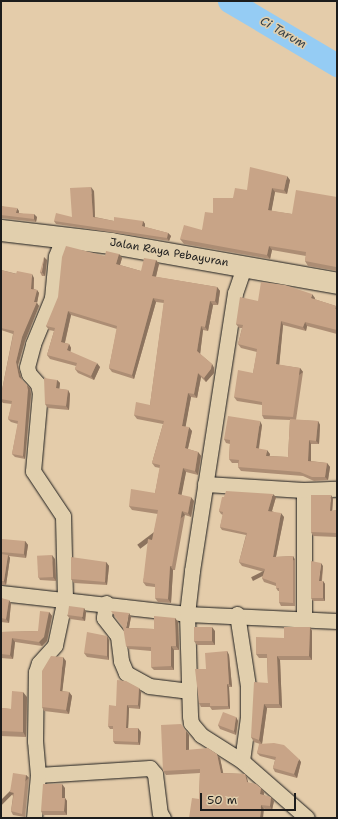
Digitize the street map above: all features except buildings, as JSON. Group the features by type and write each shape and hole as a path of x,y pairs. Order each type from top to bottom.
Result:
{"main road":[{"name":"Jalan Raya Pebayuran","path":"1,230 64,236 337,283"}],"street":[{"path":"34,818 38,776 35,741 36,672 39,663 55,645 65,598 63,516 33,471 40,393 38,384 29,374 28,367 35,339 52,298 56,256 64,236"},
{"path":"244,267 235,293 205,484 187,614 188,691 191,723 196,730 242,761 307,818"},
{"path":"205,484 304,490 337,489"},
{"path":"304,490 304,620"},
{"path":"1,593 65,598 187,614 236,614 304,620 337,621"},
{"path":"106,603 104,618 118,636 121,661 126,673 149,686 188,691"},
{"path":"236,614 248,686 248,716 242,761"},
{"path":"38,776 150,768 155,774 160,813 163,818"}],"waterway":[{"name":"Ci Tarum","path":"229,1 337,65"}]}
